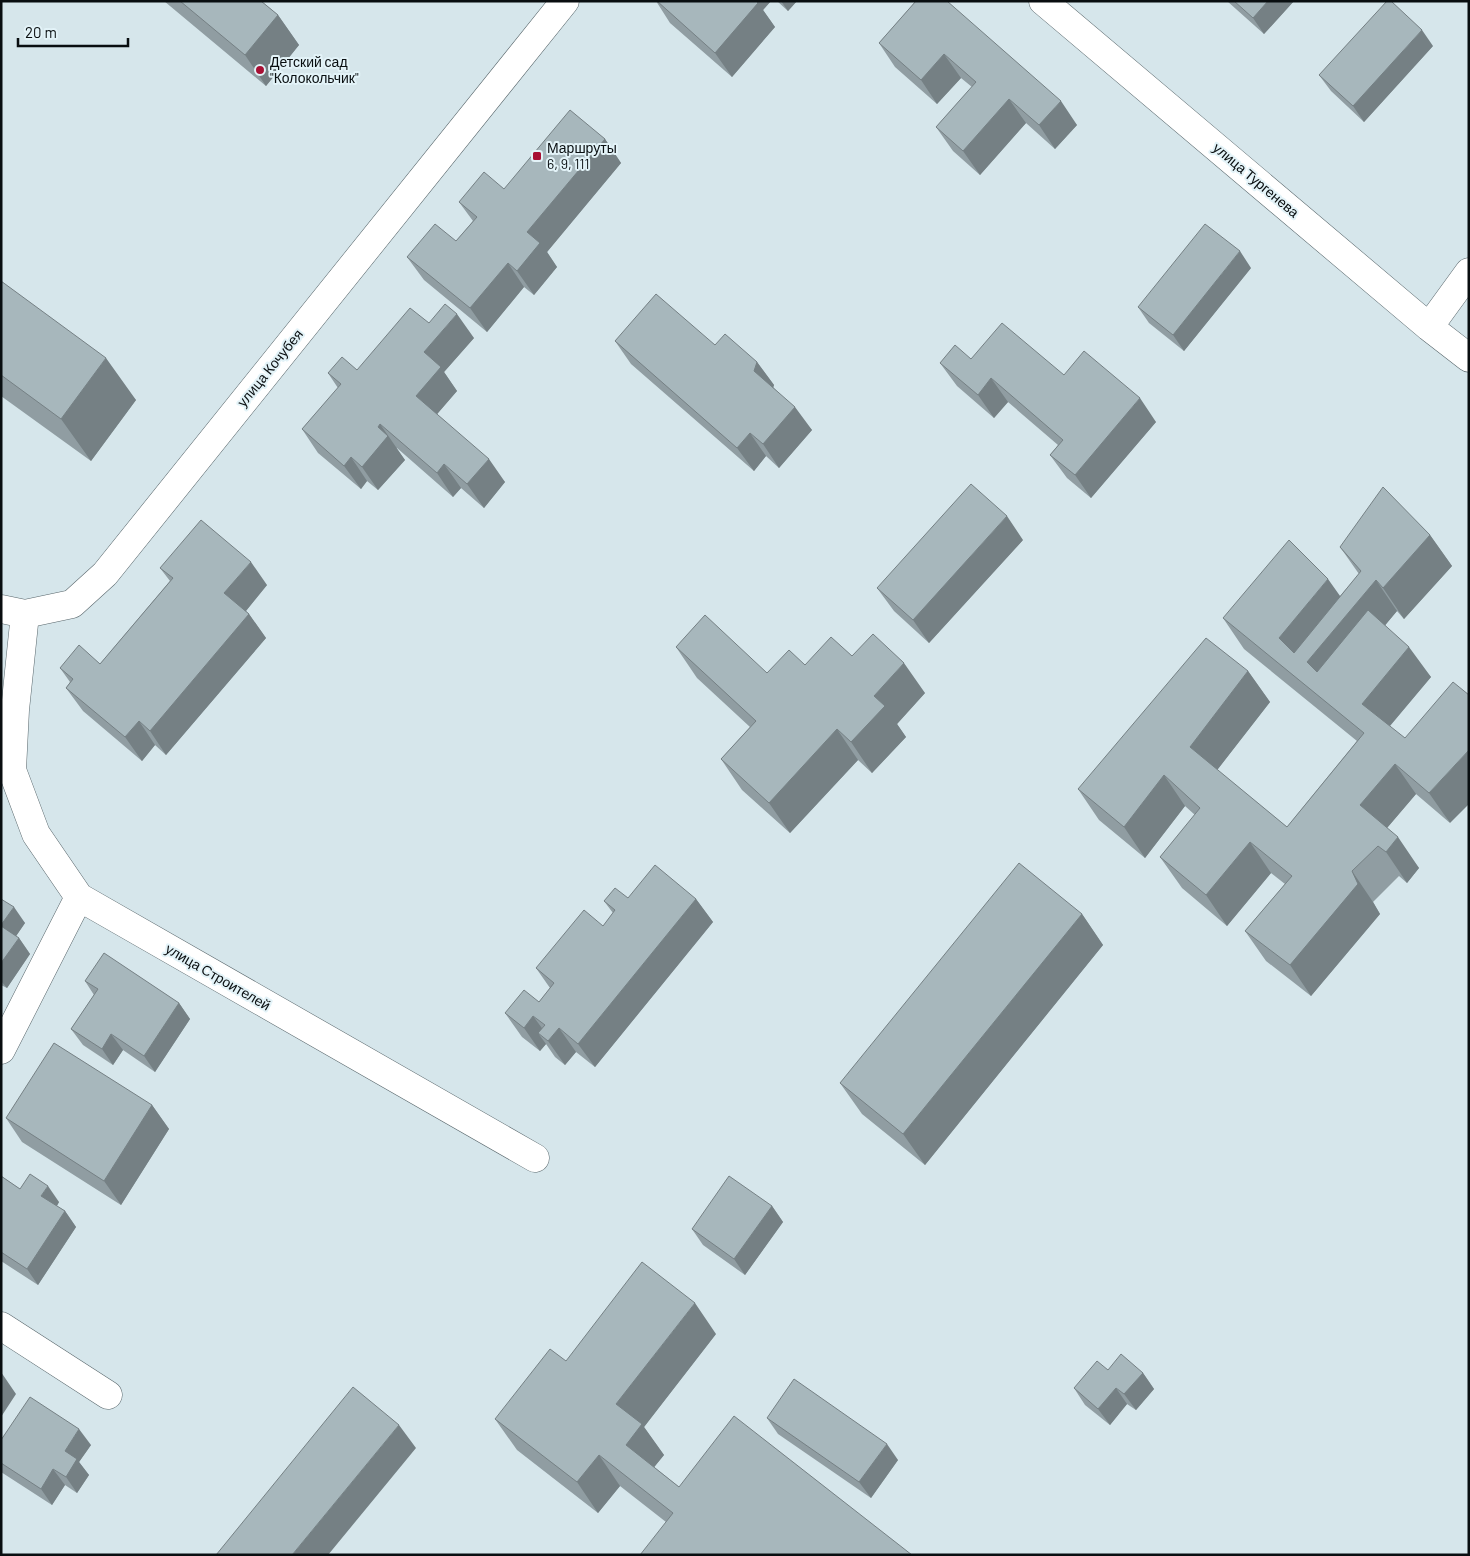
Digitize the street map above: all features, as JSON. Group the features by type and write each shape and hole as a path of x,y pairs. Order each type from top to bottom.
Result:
{"street":[{"name":"улица Кочубея","path":"8,715 13,611 72,604 104,574 565,1"},
{"name":"улица Тургенева","path":"1044,1 1429,327 1469,358"},
{"path":"1429,327 1469,272"},
{"name":"улица Строителей","path":"8,715 12,770 36,834 80,897 535,1158"},
{"path":"1,1050 80,897"},
{"path":"1,1326 108,1396"}],"building":[{"path":"180,1 261,1 278,15 245,55"},
{"path":"657,1 756,1 758,3 715,53"},
{"path":"916,1 947,1 1061,101 1039,125 1009,99 963,151 936,127 976,82 944,54 921,80 879,43"},
{"path":"1234,1 1268,1 1253,18"},
{"path":"1387,1 1391,1 1422,30 1353,106 1319,75"},
{"path":"570,110 605,139 527,232 540,243 517,271 508,263 470,308 407,257 435,224 456,241 477,217 459,202 484,172 504,189"},
{"path":"1205,224 1240,251 1173,335 1138,307"},
{"path":"1,281 106,358 61,419 1,375"},
{"path":"656,294 715,345 725,334 757,362 754,371 795,407 763,444 750,433 737,448 615,341"},
{"path":"445,304 457,314 424,352 441,367 416,396 489,459 467,484 444,464 437,473 380,424 378,427 388,436 362,467 351,457 344,466 302,429 341,384 328,373 342,357 357,370 410,308 429,323"},
{"path":"1002,323 1064,375 1084,351 1140,398 1075,475 1050,455 1063,440 991,378 978,395 940,363 955,345 971,359"},
{"path":"971,484 1007,516 913,620 877,588"},
{"path":"1383,487 1430,535 1383,588 1376,580 1307,662 1317,672 1368,610 1409,647 1362,704 1405,738 1453,682 1469,695 1469,750 1429,793 1395,764 1360,805 1398,837 1386,852 1378,846 1352,871 1358,884 1290,965 1245,931 1292,876 1250,842 1206,895 1160,857 1200,808 1164,775 1124,827 1078,789 1206,638 1248,671 1190,747 1287,827 1364,733 1223,618 1289,540 1328,579 1279,638 1294,653 1361,571 1340,547"},
{"path":"201,520 251,562 224,593 249,614 150,731 139,721 125,737 66,688 73,679 60,668 79,645 100,664 173,578 160,568"},
{"path":"705,615 767,673 789,650 805,665 831,637 852,656 873,634 904,663 874,696 885,706 851,742 837,729 769,803 721,759 756,721 676,647"},
{"path":"1019,863 1082,914 903,1134 840,1083"},
{"path":"655,865 696,899 578,1044 559,1028 548,1041 538,1033 545,1025 533,1016 524,1028 505,1013 524,990 539,1002 554,983 536,968 584,910 603,926 615,910 604,901 615,888 628,898"},
{"path":"1,899 14,907 1,925"},
{"path":"1,926 19,938 1,963"},
{"path":"104,953 179,1003 144,1056 111,1034 102,1049 71,1029 98,989 85,981"},
{"path":"54,1043 152,1105 104,1181 6,1118"},
{"path":"30,1174 48,1186 41,1196 65,1211 27,1269 1,1252 1,1176 20,1189"},
{"path":"729,1176 772,1206 734,1259 692,1229"},
{"path":"642,1262 695,1303 616,1404 642,1424 626,1445 679,1487 734,1416 912,1555 640,1555 673,1513 599,1455 577,1482 495,1419 550,1349 566,1361"},
{"path":"1121,1354 1143,1373 1124,1394 1116,1388 1098,1409 1074,1388 1097,1361 1108,1370"},
{"path":"794,1379 887,1444 859,1482 767,1418"},
{"path":"353,1387 399,1425 292,1555 216,1555"},
{"path":"30,1397 79,1429 65,1451 77,1459 66,1477 53,1469 41,1489 1,1463 1,1440"}],"place":[{"name":"Детский сад \"Колокольчик\"","path":"260,70"},
{"name":"Маршруты 6, 9, 111","path":"537,156"}]}
